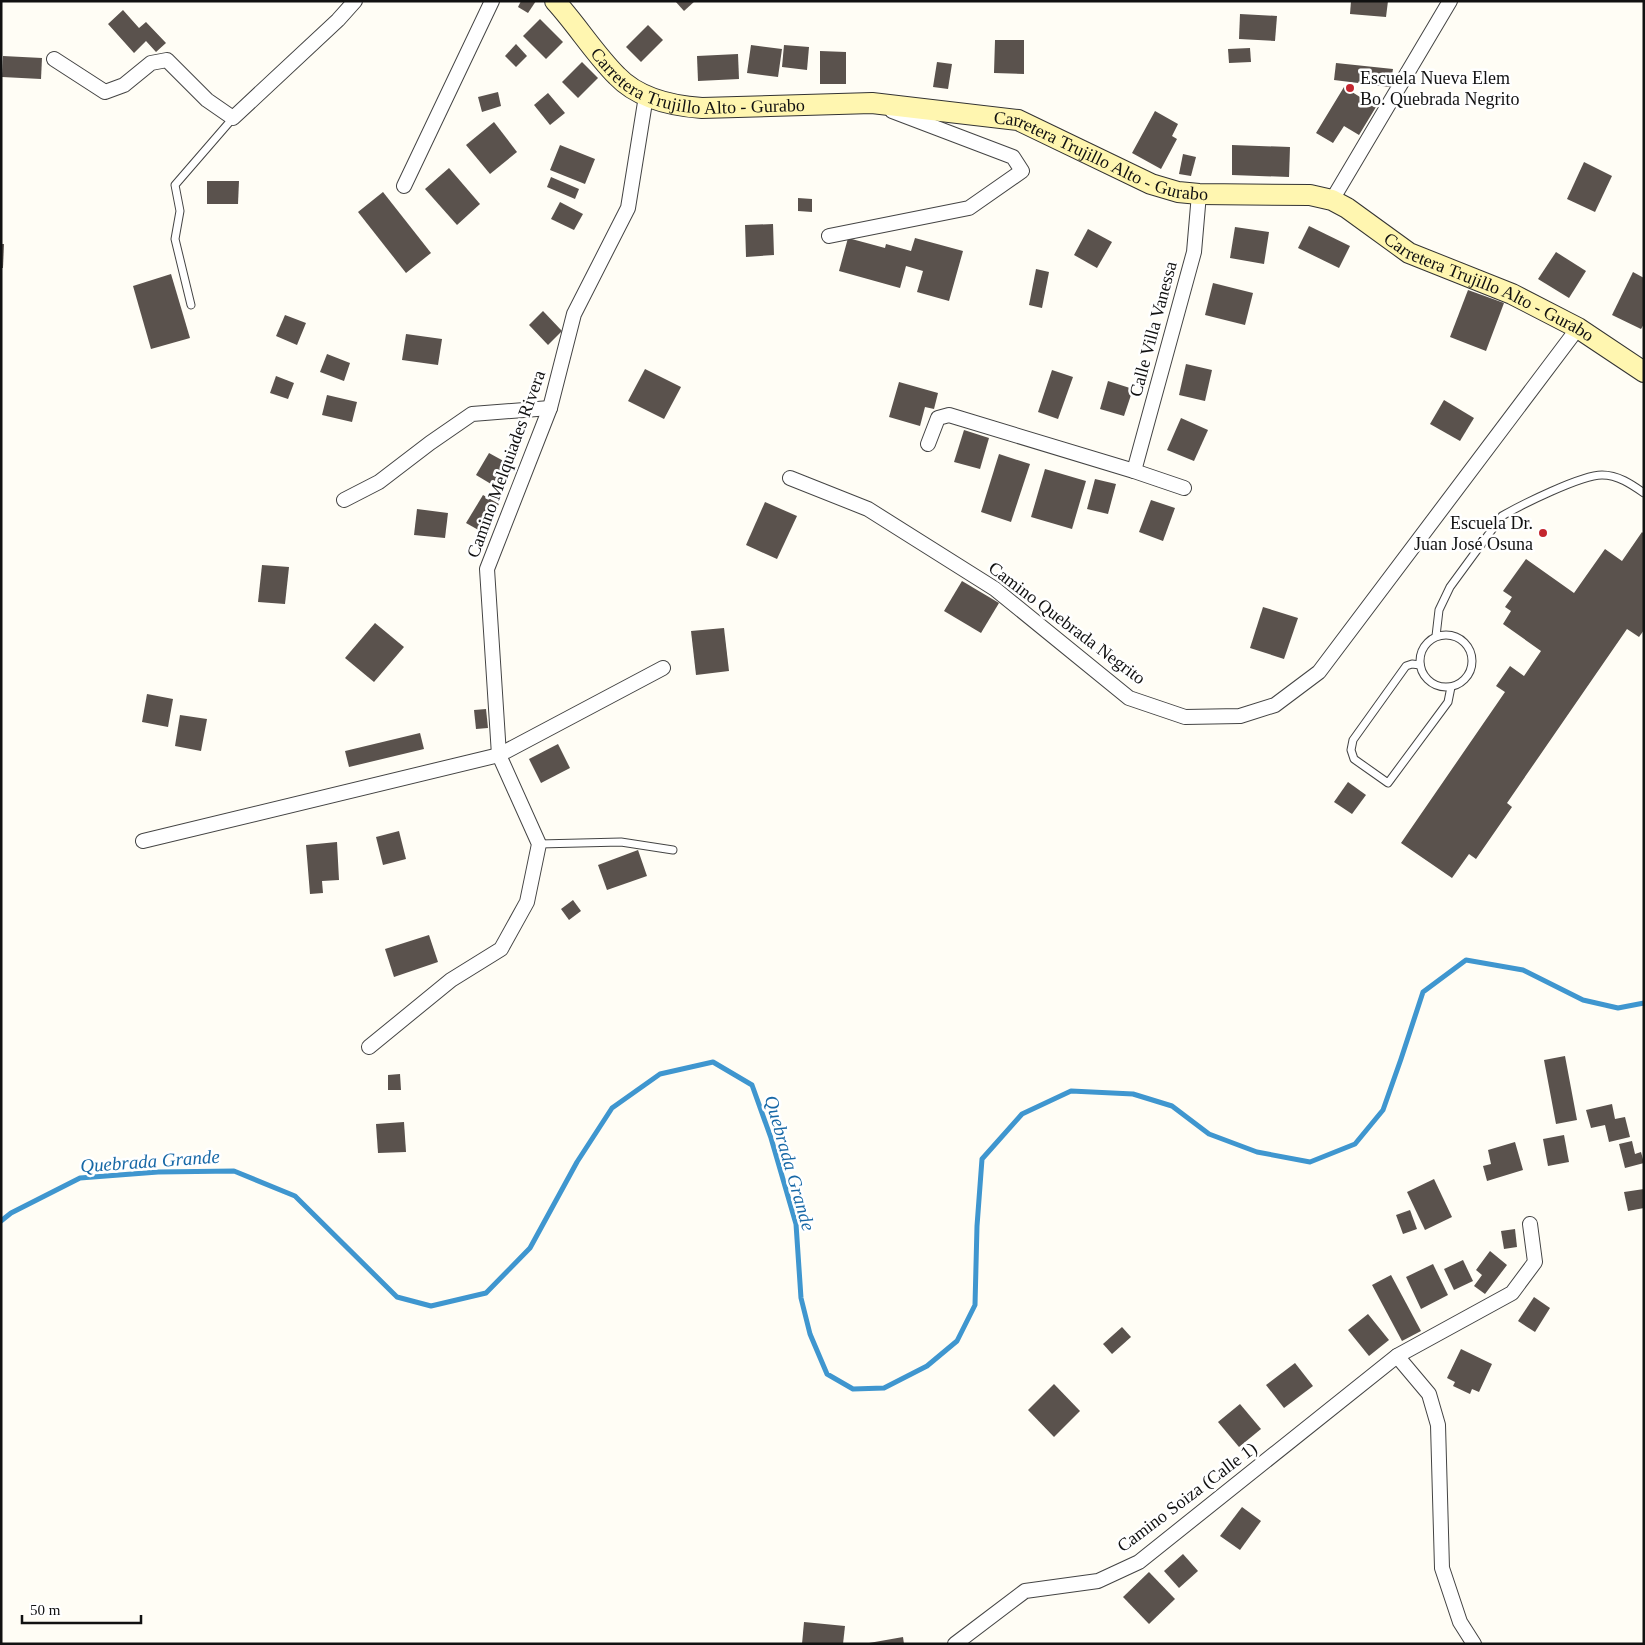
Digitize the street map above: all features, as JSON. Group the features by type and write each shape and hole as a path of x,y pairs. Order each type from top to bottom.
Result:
{"main road":[{"name":"Carretera Trujillo Alto - Gurabo","path":"563,6 618,77 646,96 656,100 684,107 702,108 872,103 1018,120 1151,184 1178,192 1199,194 1310,195 1332,200 1347,208 1408,252 1512,294 1578,328 1644,372"}],"street":[{"path":"54,59 104,92 124,85 151,63 167,60 207,100 233,118 338,20 355,1"},
{"path":"404,186 492,1"},
{"path":"1332,200 1450,1"},
{"name":"Camino Melquiades Rivera","path":"538,844 499,755 487,569 550,408 574,314 628,208 646,96"},
{"path":"829,236 969,208 1022,171 1013,157 872,103"},
{"name":"Calle Villa Vanessa","path":"1134,471 1194,252 1199,194"},
{"name":"Camino Quebrada Negrito","path":"790,478 868,509 995,589 1130,698 1184,717 1240,716 1275,705 1319,672 1578,328"},
{"path":"344,500 379,482 472,414 550,408"},
{"path":"928,444 938,418 949,415 1184,488"},
{"path":"144,841 499,755 663,668"},
{"path":"369,1047 451,980 501,950 527,902 538,844"},
{"name":"Camino Soiza (Calle 1)","path":"955,1644 1025,1591 1098,1581 1139,1562 1397,1356 1512,1293 1535,1262 1530,1224"},
{"path":"1397,1356 1429,1394 1438,1424 1442,1568 1460,1622 1474,1644"}],"lane":[{"path":"191,305 175,239 180,211 175,185 233,118"},
{"path":"1436,636 1439,610 1450,588 1502,516 1585,478 1602,475 1617,477 1644,493"},
{"path":"1442,634 1452,635 1462,639 1469,646 1472,666 1468,676 1461,683 1451,687 1441,686 1431,682 1424,675 1420,665 1421,655 1425,646 1436,636 1442,634"},
{"path":"1420,665 1412,664 1406,666 1353,740 1351,750 1354,759 1388,783 1448,702 1451,687"},
{"path":"538,844 621,842 674,850"}],"building":[{"path":"521,1 536,1 528,13 518,7"},
{"path":"675,1 695,1 684,11"},
{"path":"1351,1 1388,1 1386,17 1350,14"},
{"path":"123,10 139,28 146,22 166,43 156,52 146,41 134,53 108,24"},
{"path":"1240,14 1277,16 1275,41 1239,39"},
{"path":"540,19 563,42 546,59 523,36"},
{"path":"648,25 663,40 641,62 626,47"},
{"path":"995,40 1024,40 1024,74 994,73"},
{"path":"516,44 527,56 516,67 505,56"},
{"path":"751,45 782,49 778,77 747,73"},
{"path":"784,45 809,47 807,70 782,67"},
{"path":"1250,48 1251,62 1229,63 1228,49"},
{"path":"820,51 846,52 846,84 820,84"},
{"path":"738,54 739,79 698,81 697,56"},
{"path":"3,56 42,58 41,79 2,77"},
{"path":"582,62 598,78 578,98 562,82"},
{"path":"937,62 952,64 948,89 933,87"},
{"path":"1336,63 1393,69 1390,87 1334,80"},
{"path":"1344,87 1376,107 1359,135 1344,126 1333,143 1316,133"},
{"path":"498,92 501,106 482,112 478,97"},
{"path":"548,93 565,113 550,125 534,105"},
{"path":"1155,111 1178,124 1172,136 1177,139 1161,169 1132,153"},
{"path":"494,122 517,152 490,174 466,145"},
{"path":"560,145 595,159 585,184 550,170"},
{"path":"1232,145 1290,147 1289,177 1232,175"},
{"path":"1183,154 1196,157 1191,176 1179,174"},
{"path":"1584,162 1612,176 1595,212 1567,199"},
{"path":"449,168 480,204 457,225 425,189"},
{"path":"551,177 579,189 575,199 547,187"},
{"path":"207,181 239,181 238,204 207,204"},
{"path":"383,192 431,253 406,273 358,212"},
{"path":"798,198 812,199 812,212 798,211"},
{"path":"560,202 583,214 574,230 551,219"},
{"path":"773,224 774,255 746,257 745,225"},
{"path":"1309,226 1350,246 1339,268 1298,248"},
{"path":"1235,227 1269,232 1264,264 1230,258"},
{"path":"1088,229 1112,242 1097,268 1074,255"},
{"path":"848,238 885,248 886,244 911,251 915,238 963,251 949,301 917,292 923,271 906,266 900,288 839,271"},
{"path":"1,244 4,244 3,268 1,268"},
{"path":"1556,252 1586,271 1569,298 1538,279"},
{"path":"1036,269 1049,272 1042,308 1029,305"},
{"path":"1633,272 1644,278 1644,324 1641,329 1612,315"},
{"path":"171,274 190,338 151,349 133,286"},
{"path":"1213,283 1253,293 1245,325 1205,315"},
{"path":"1468,290 1504,303 1486,351 1450,337"},
{"path":"543,311 562,331 548,345 529,325"},
{"path":"285,315 306,323 297,345 276,336"},
{"path":"406,334 442,339 438,365 402,360"},
{"path":"327,354 350,363 344,381 320,372"},
{"path":"1186,364 1212,370 1205,401 1179,395"},
{"path":"645,369 681,387 664,419 628,401"},
{"path":"1052,370 1073,377 1058,419 1038,412"},
{"path":"276,376 294,383 288,399 270,393"},
{"path":"1108,381 1133,389 1124,416 1100,409"},
{"path":"899,382 938,393 934,409 925,407 920,426 889,417"},
{"path":"327,395 357,402 352,422 322,415"},
{"path":"1444,400 1474,418 1460,441 1430,424"},
{"path":"1181,418 1208,430 1194,461 1167,450"},
{"path":"964,430 989,438 980,469 954,462"},
{"path":"489,453 509,464 496,487 476,475"},
{"path":"999,454 1030,464 1011,522 981,512"},
{"path":"1045,469 1086,481 1072,529 1031,517"},
{"path":"1095,479 1116,484 1108,514 1087,509"},
{"path":"483,495 499,504 482,532 466,523"},
{"path":"1151,500 1175,508 1163,541 1139,532"},
{"path":"765,502 797,516 777,559 746,545"},
{"path":"417,509 448,513 445,538 414,535"},
{"path":"1642,532 1644,534 1644,630 1639,637 1627,629 1507,803 1512,807 1476,859 1469,854 1452,878 1401,843 1505,692 1496,686 1510,666 1524,676 1541,651 1503,624 1511,611 1505,607 1512,597 1503,591 1526,559 1574,593 1605,549 1622,561"},
{"path":"262,565 289,567 285,604 258,602"},
{"path":"962,581 999,603 981,633 944,611"},
{"path":"1263,607 1298,618 1284,659 1250,648"},
{"path":"375,623 404,647 374,682 345,658"},
{"path":"724,628 729,671 696,675 691,631"},
{"path":"147,694 173,699 168,727 142,722"},
{"path":"486,709 488,728 476,729 474,710"},
{"path":"180,715 207,719 201,751 175,746"},
{"path":"420,733 424,749 349,767 345,751"},
{"path":"558,744 570,768 541,783 529,759"},
{"path":"1348,782 1366,795 1352,814 1334,802"},
{"path":"399,831 406,859 383,865 376,837"},
{"path":"337,842 339,880 322,881 323,893 310,894 306,845"},
{"path":"638,850 647,876 607,890 598,865"},
{"path":"573,900 581,911 569,920 561,909"},
{"path":"429,935 438,962 394,977 385,949"},
{"path":"1565,1056 1577,1120 1556,1124 1544,1060"},
{"path":"400,1074 401,1090 388,1090 388,1075"},
{"path":"1612,1104 1615,1119 1625,1117 1630,1137 1609,1142 1605,1125 1591,1128 1586,1110"},
{"path":"404,1122 406,1152 378,1153 376,1124"},
{"path":"1564,1135 1569,1162 1548,1166 1543,1139"},
{"path":"1632,1141 1635,1154 1641,1152 1644,1163 1625,1168 1619,1144"},
{"path":"1515,1142 1523,1170 1487,1181 1483,1166 1491,1164 1488,1150"},
{"path":"1434,1179 1452,1217 1425,1230 1407,1192"},
{"path":"1644,1189 1644,1208 1628,1211 1624,1192"},
{"path":"1410,1210 1417,1229 1403,1234 1396,1215"},
{"path":"1515,1229 1517,1247 1504,1249 1501,1231"},
{"path":"1490,1251 1507,1265 1485,1294 1474,1286 1482,1275 1476,1270"},
{"path":"1463,1260 1473,1281 1454,1290 1444,1269"},
{"path":"1433,1264 1448,1295 1421,1309 1406,1277"},
{"path":"1391,1275 1421,1331 1402,1341 1372,1285"},
{"path":"1534,1297 1550,1308 1535,1332 1518,1321"},
{"path":"1368,1314 1389,1340 1369,1356 1348,1330"},
{"path":"1122,1327 1131,1337 1112,1354 1103,1344"},
{"path":"1461,1349 1492,1364 1479,1392 1472,1389 1470,1394 1453,1386 1455,1382 1447,1378"},
{"path":"1295,1363 1313,1386 1284,1408 1266,1385"},
{"path":"1054,1384 1080,1411 1054,1437 1028,1410"},
{"path":"1240,1404 1261,1429 1239,1447 1218,1422"},
{"path":"1242,1507 1261,1521 1240,1550 1220,1536"},
{"path":"1183,1554 1198,1571 1179,1588 1164,1571"},
{"path":"1149,1572 1175,1599 1149,1624 1123,1597"},
{"path":"804,1622 845,1626 843,1644 802,1644"},
{"path":"903,1637 904,1644 869,1644 869,1643"}],"waterway":[{"name":"Quebrada Grande","path":"1,1221 11,1213 80,1178 158,1172 234,1171 295,1196 397,1297 431,1306 486,1293 530,1248 577,1162 612,1108 660,1074 713,1062 752,1085 771,1138 796,1224 801,1298 810,1334 827,1374 853,1389 884,1388 927,1366 957,1341 975,1305 977,1226 982,1159 1022,1114 1071,1091 1133,1094 1172,1106 1209,1134 1257,1152 1310,1162 1355,1144 1383,1110 1423,992 1466,960 1523,970 1583,1000 1618,1008 1644,1003"}],"place":[{"name":"Escuela Nueva Elem Bo. Quebrada Negrito","path":"1350,88"},
{"name":"Escuela Dr. Juan José Osuna","path":"1543,533"}]}
